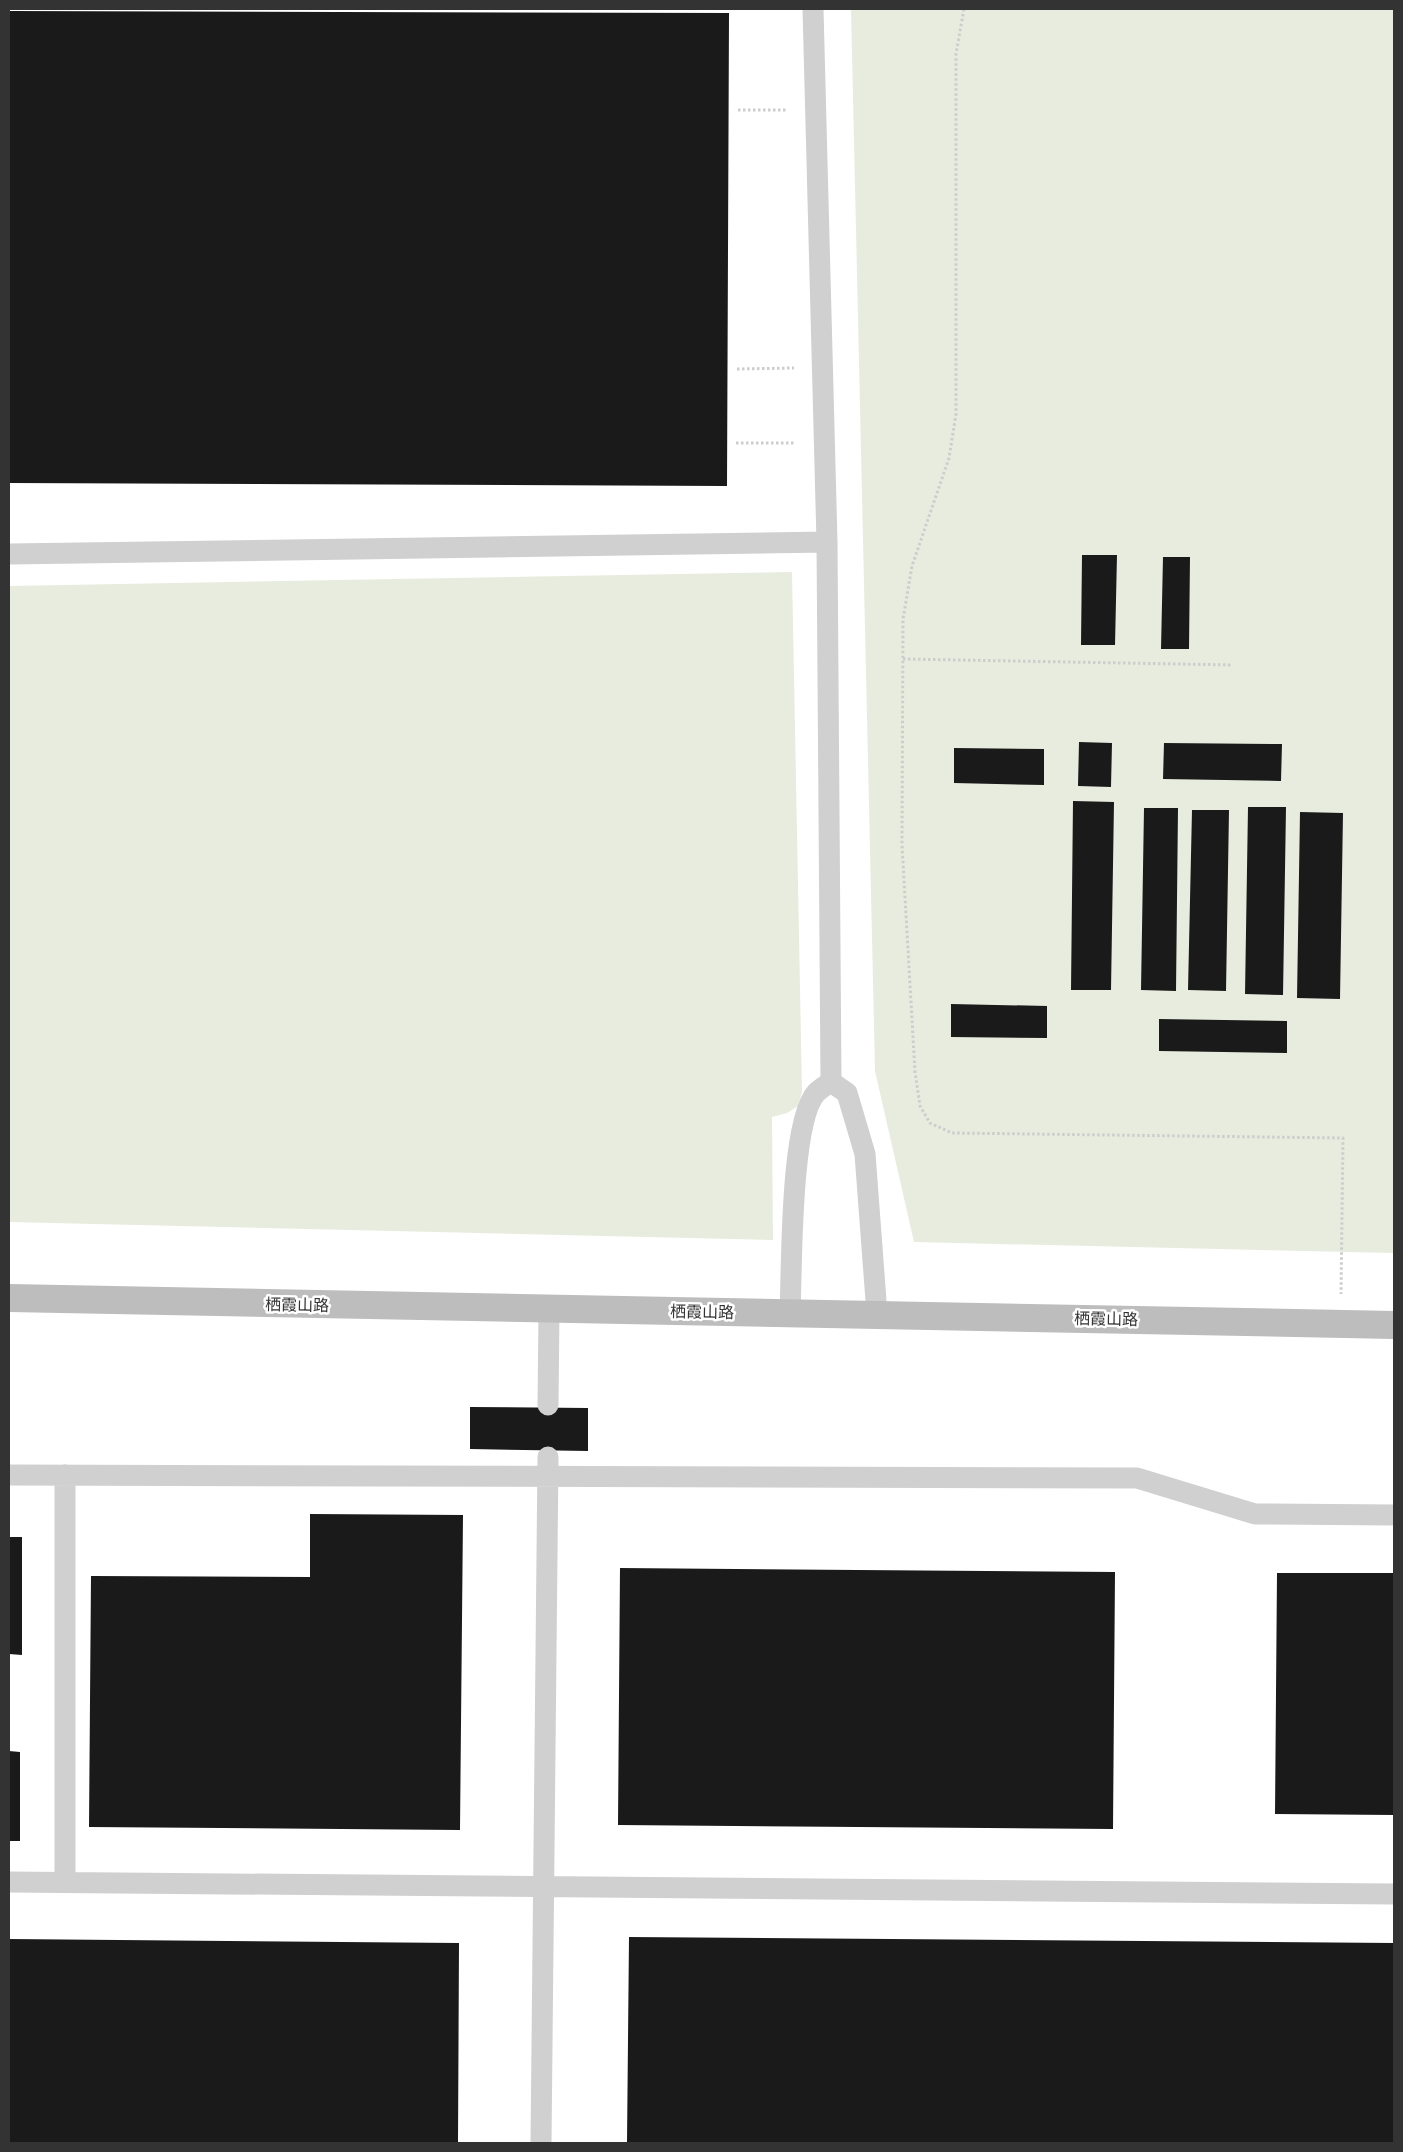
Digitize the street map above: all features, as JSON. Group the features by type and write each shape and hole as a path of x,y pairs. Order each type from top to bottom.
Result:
{"street":[{"name":"栖霞山路","path":"9,1298 1394,1325"}],"lane":[{"path":"813,9 827,542 831,1082"},
{"path":"9,554 827,542"},
{"path":"790,1312 797,1155 802,1122 815,1094 831,1082"},
{"path":"831,1082 847,1093 865,1154 877,1314"},
{"path":"548,1405 550,1310"},
{"path":"541,2143 548,1467"},
{"path":"9,1475 548,1467 1137,1478 1255,1514 1394,1515"},
{"path":"65,1475 65,1882"},
{"path":"9,1882 1394,1894"}],"path":[{"path":"964,9 956,54 956,414 949,458 912,566 903,619 902,845 915,1072 920,1106 930,1123 952,1133 1343,1138 1341,1324"},
{"path":"738,110 816,109"},
{"path":"737,369 823,368"},
{"path":"736,443 824,442"},
{"path":"903,658 1233,665"}],"shaded area":[{"path":"851,9 1394,9 1394,1253 914,1242 875,1071"},
{"path":"792,572 802,1092 798,1106 787,1113 772,1117 773,1240 9,1222 9,586"}],"building":[{"path":"9,11 729,13 727,486 9,483"},
{"path":"1082,555 1117,555 1115,645 1081,645"},
{"path":"1163,557 1190,557 1189,649 1161,649"},
{"path":"1079,742 1112,743 1111,787 1078,786"},
{"path":"1164,743 1282,744 1281,781 1163,779"},
{"path":"954,748 1044,749 1044,785 954,783"},
{"path":"1073,801 1114,802 1111,990 1071,990"},
{"path":"1248,807 1286,807 1283,995 1245,994"},
{"path":"1144,808 1178,808 1176,991 1141,990"},
{"path":"1192,810 1229,810 1226,991 1188,990"},
{"path":"1300,812 1343,813 1340,999 1297,998"},
{"path":"951,1004 1047,1006 1047,1038 951,1037"},
{"path":"1159,1019 1287,1021 1287,1053 1159,1051"},
{"path":"470,1407 588,1408 588,1451 470,1449"},
{"path":"310,1514 463,1515 460,1830 89,1827 91,1576 310,1577"},
{"path":"9,1537 22,1537 22,1655 9,1654"},
{"path":"620,1568 1115,1572 1113,1829 618,1825"},
{"path":"1277,1573 1394,1573 1394,1815 1275,1814"},
{"path":"9,1751 20,1752 20,1841 9,1841"},
{"path":"629,1937 1394,1943 1394,2143 627,2143"},
{"path":"9,1939 459,1943 458,2143 9,2143"}]}
